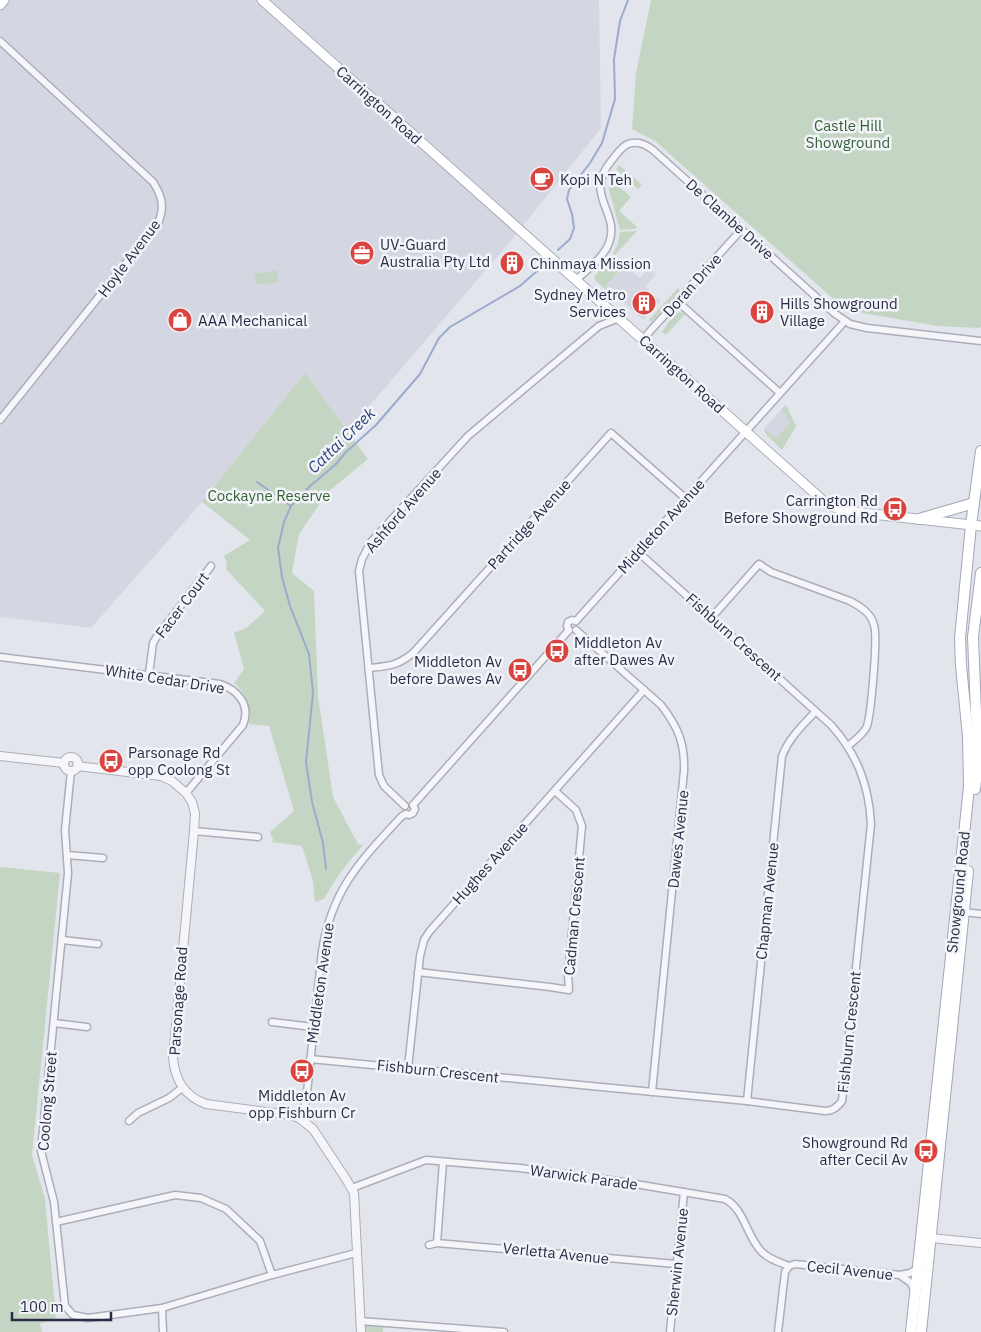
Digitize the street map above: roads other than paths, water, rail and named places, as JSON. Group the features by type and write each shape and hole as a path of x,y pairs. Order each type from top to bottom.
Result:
{"main road":[{"path":"0,5 4,0"},
{"name":"Carrington Road","path":"262,0 643,339 816,496 836,510 976,525"},
{"name":"Showground Road","path":"921,1332 926,1237 938,1089 969,786 968,736 960,638 976,525 974,503 981,451"},
{"path":"918,519 974,503"},
{"name":"Showground Road","path":"911,1332 918,1268 926,1237 964,912 978,763 973,646 981,573"}],"street":[{"name":"Hoyle Avenue","path":"0,41 153,182 160,192 162,202 162,214 158,223 0,420"},
{"name":"De Clambe Drive","path":"576,280 603,253 609,243 611,226 600,191 603,171 621,149 630,144 640,143 649,147 845,321 855,326 867,328 981,341"},
{"name":"Doran Drive","path":"643,339 741,230"},
{"path":"677,302 780,393"},
{"name":"Ashford Avenue","path":"405,806 384,786 379,775 359,571 362,559 366,551 468,436 599,326 619,318"},
{"name":"Middleton Avenue","path":"573,630 578,625 576,621 845,321"},
{"name":"Partridge Avenue","path":"369,668 394,666 404,661 414,652 611,433 685,498"},
{"name":"Fishburn Crescent","path":"310,1059 747,1101 830,1111 837,1108 842,1101 871,824 867,790 862,774 848,746 831,725 638,552"},
{"path":"712,617 759,564 771,572 850,601 862,608 870,616 875,626 869,714 866,727 848,746"},
{"name":"Facer Court","path":"149,674 153,643 211,566"},
{"path":"413,805 415,810 413,813 410,815 406,814 405,806 413,805 573,630"},
{"name":"Dawes Avenue","path":"573,630 661,705 672,719 685,752 652,1092"},
{"name":"White Cedar Drive","path":"0,657 149,674 220,684 232,689 242,700 245,711 242,725 186,793"},
{"name":"Hughes Avenue","path":"408,1068 422,946 429,932 644,690"},
{"name":"Chapman Avenue","path":"747,1101 782,756 792,736 815,712"},
{"path":"0,756 64,763"},
{"path":"64,763 68,758 72,758 77,762 74,769"},
{"path":"64,763 66,769 161,776 172,780 186,793"},
{"name":"Coolong Street","path":"74,769 65,830 68,873 41,1151 53,1195 65,1306 73,1316 88,1318 162,1308 356,1252"},
{"name":"Cadman Crescent","path":"418,972 569,990 568,975 582,826 576,810 554,791"},
{"name":"Parsonage Road","path":"182,1088 177,1078 173,1058 194,831 194,808 186,793"},
{"name":"Middleton Avenue","path":"299,1118 306,1102 325,933 338,896 348,878 362,860 402,816 406,814"},
{"path":"194,831 258,837"},
{"path":"67,855 103,858"},
{"path":"964,912 981,914"},
{"path":"62,940 98,944"},
{"path":"272,1022 313,1027"},
{"path":"54,1023 87,1027"},
{"path":"129,1121 138,1112 169,1098 182,1088 192,1098 206,1104 291,1115 299,1118 313,1129 352,1188 361,1332"},
{"name":"Warwick Parade","path":"352,1188 426,1160 520,1168 725,1199 739,1212 761,1251 768,1257 789,1266"},
{"path":"437,1243 442,1162"},
{"name":"Sherwin Avenue","path":"670,1332 684,1192"},
{"path":"56,1222 175,1195 202,1198 226,1209 260,1242 272,1275"},
{"path":"926,1237 981,1244"},
{"name":"Verletta Avenue","path":"429,1245 437,1243 676,1264"},
{"name":"Cecil Avenue","path":"778,1332 785,1272 789,1266 795,1264 900,1275 918,1268"},
{"path":"900,1275 911,1282 915,1293"},
{"path":"162,1308 163,1332"},
{"path":"360,1321 504,1332"}],"waterway":[{"name":"Cattai Creek","path":"558,250 570,239 574,228 567,199 569,190 590,163 602,143 615,99 614,59 620,21 628,0"},
{"name":"Cattai Creek","path":"326,869 323,843 312,802 306,762 313,693 309,654 290,606 282,577 278,548 284,522 291,506 376,425 420,374 439,338 450,327 520,286 545,264"},
{"path":"257,482 291,506"}],"place":[{"name":"Kopi N Teh","path":"542,179"},
{"name":"UV-Guard Australia Pty Ltd","path":"362,253"},
{"name":"Chinmaya Mission","path":"512,263"},
{"name":"Sydney Metro Services","path":"644,303"},
{"name":"Hills Showground Village","path":"762,312"},
{"name":"AAA Mechanical","path":"180,320"},
{"name":"Carrington Rd Before Showground Rd","path":"895,509"},
{"name":"Middleton Av after Dawes Av","path":"557,651"},
{"name":"Middleton Av before Dawes Av","path":"520,670"},
{"name":"Parsonage Rd opp Coolong St","path":"111,761"},
{"name":"Middleton Av opp Fishburn Cr","path":"302,1071"},
{"name":"Showground Rd after Cecil Av","path":"926,1151"}],"park label":[{"name":"Castle Hill Showground","path":"848,134"},
{"name":"Cockayne Reserve","path":"269,495"}]}
